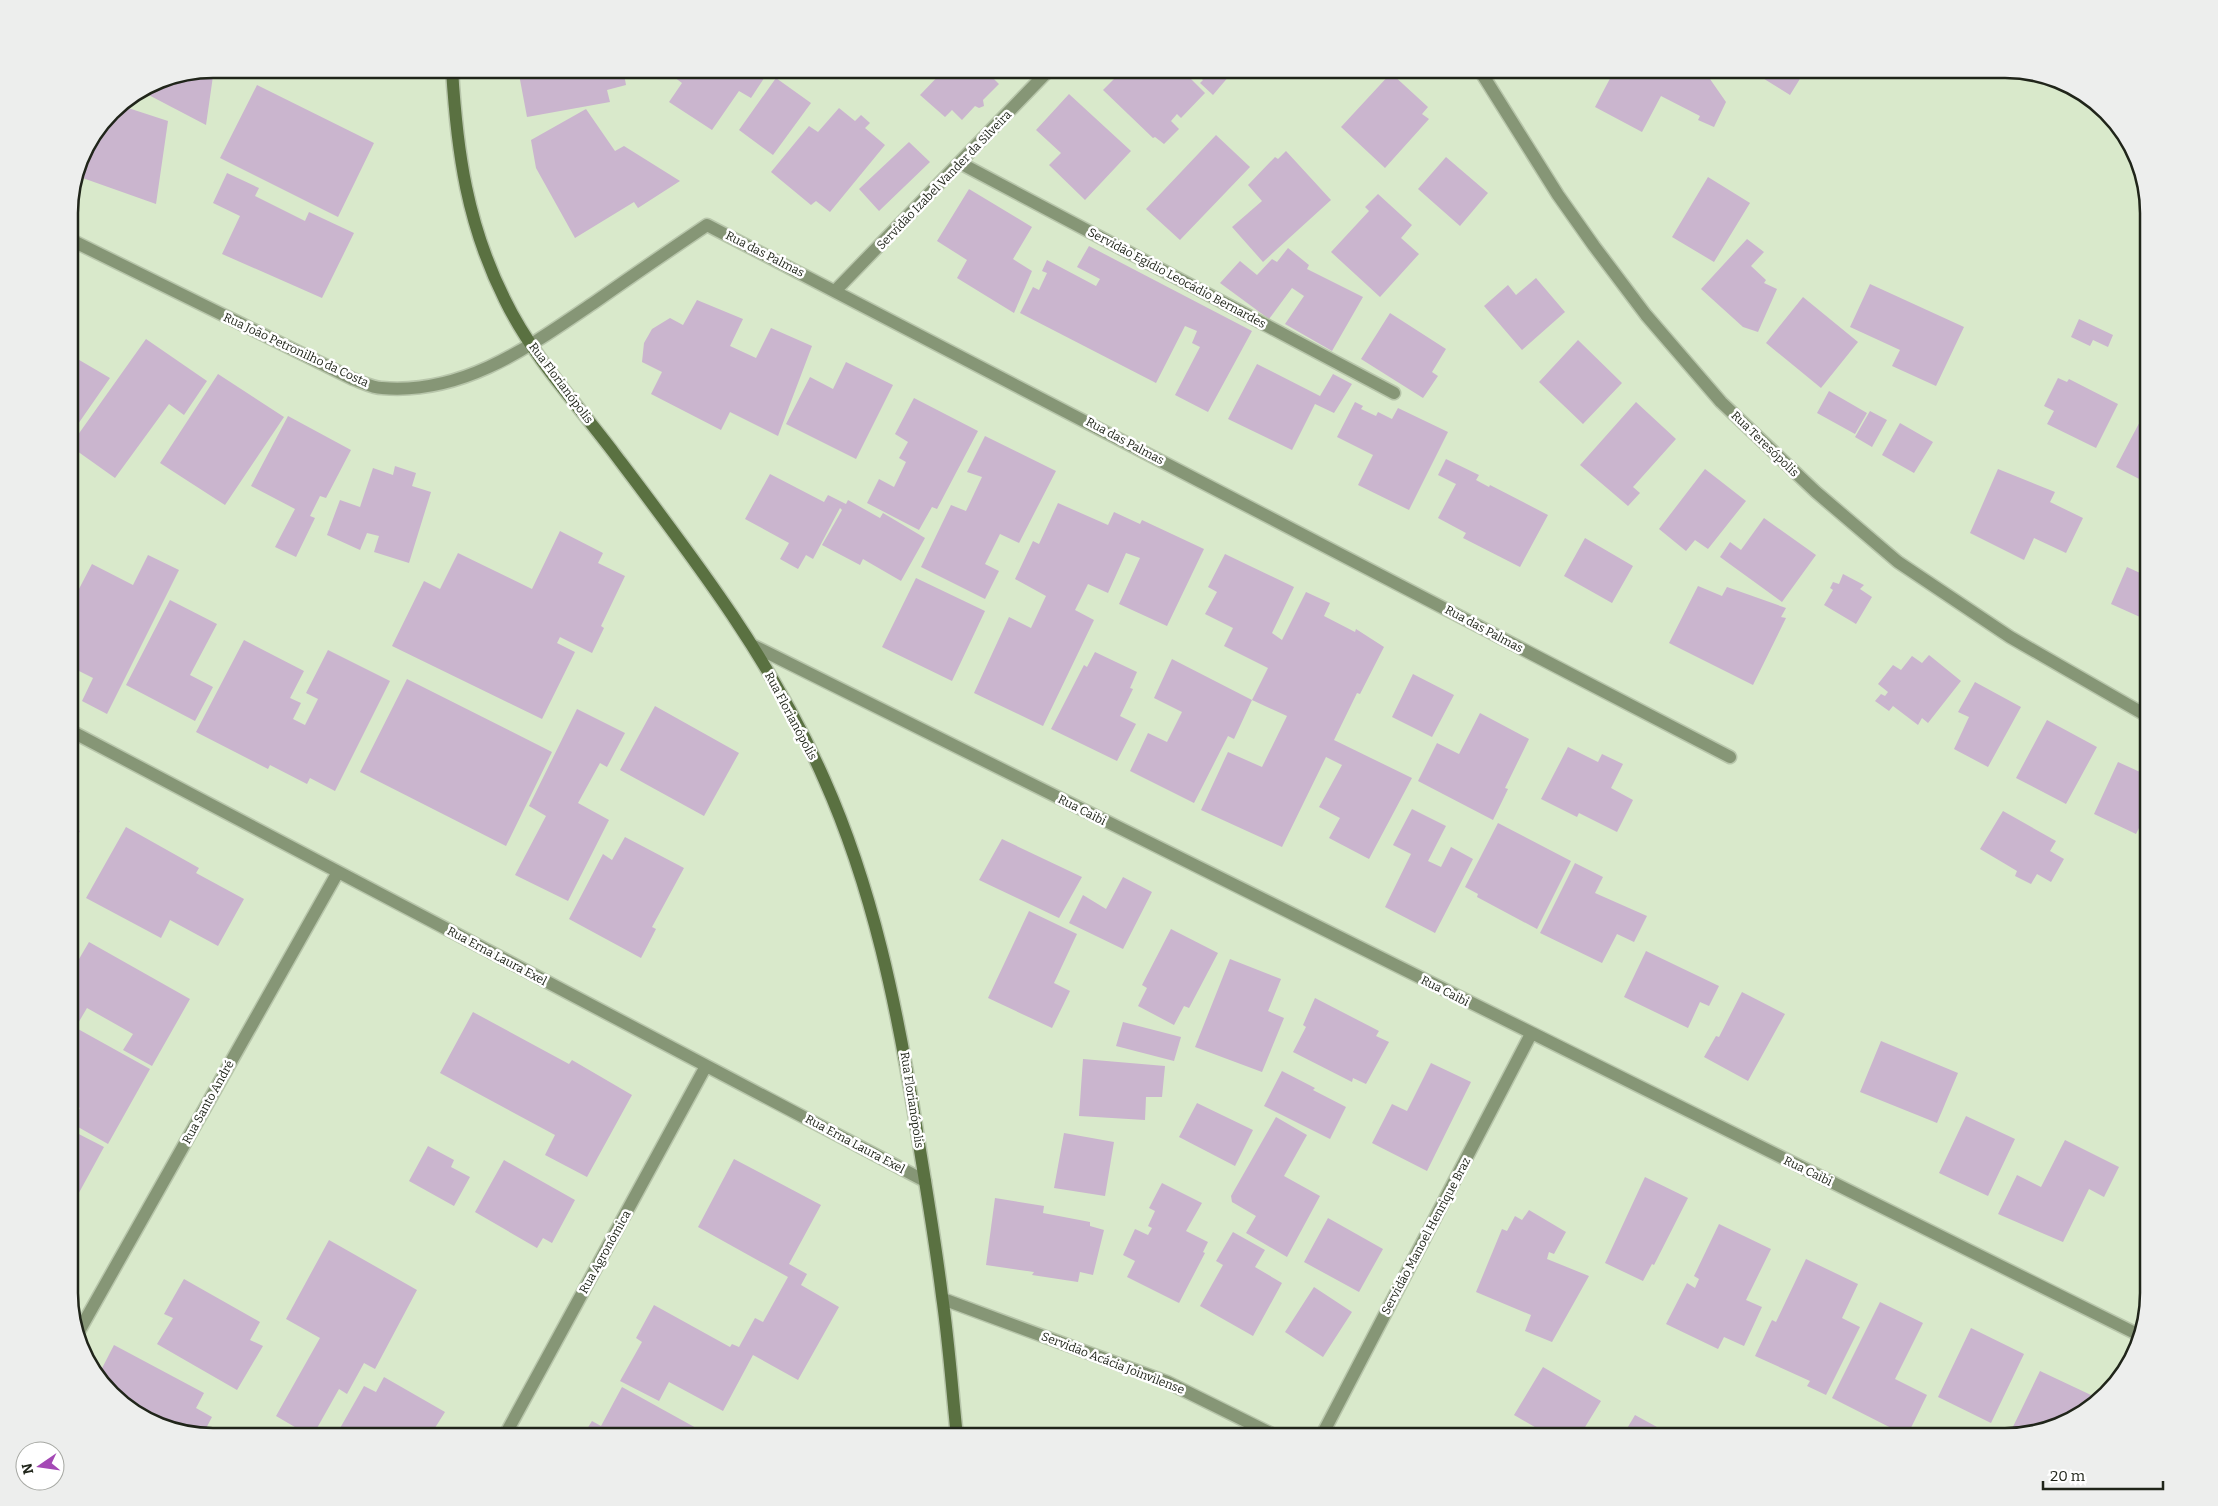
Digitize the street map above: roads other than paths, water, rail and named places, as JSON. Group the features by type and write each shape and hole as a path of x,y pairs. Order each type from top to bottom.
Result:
{"main road":[{"name":"Rua Florianópolis","path":"453,77 456,130 465,192 481,244 505,302 532,345 682,542 754,646 824,778 858,865 882,949 902,1038 943,1299 957,1428"}],"street":[{"name":"Servidão Izabel Vander da Silveira","path":"836,290 1042,77"},
{"name":"Rua Teresópolis","path":"1484,77 1558,196 1594,246 1646,315 1721,402 1816,492 1898,562 2010,637 2140,712"},
{"name":"Servidão Egídio Leocádio Bernardes","path":"960,163 1394,392"},
{"name":"Rua das Palmas","path":"532,345 707,225 836,290 1730,757"},
{"name":"Rua João Petronilho da Costa","path":"78,243 353,380 380,388 415,388 458,380 493,366 532,345"},
{"name":"Rua Caibi","path":"754,646 2134,1333"},
{"name":"Rua Erna Laura Exel","path":"78,735 925,1181"},
{"name":"Rua Santo André","path":"82,1326 338,872"},
{"name":"Servidão Manoel Henrique Braz","path":"1326,1428 1531,1034"},
{"name":"Rua Agronômica","path":"509,1428 706,1066"},
{"name":"Servidão Acácia Joinvilense","path":"943,1299 1167,1382 1260,1428"}]}
